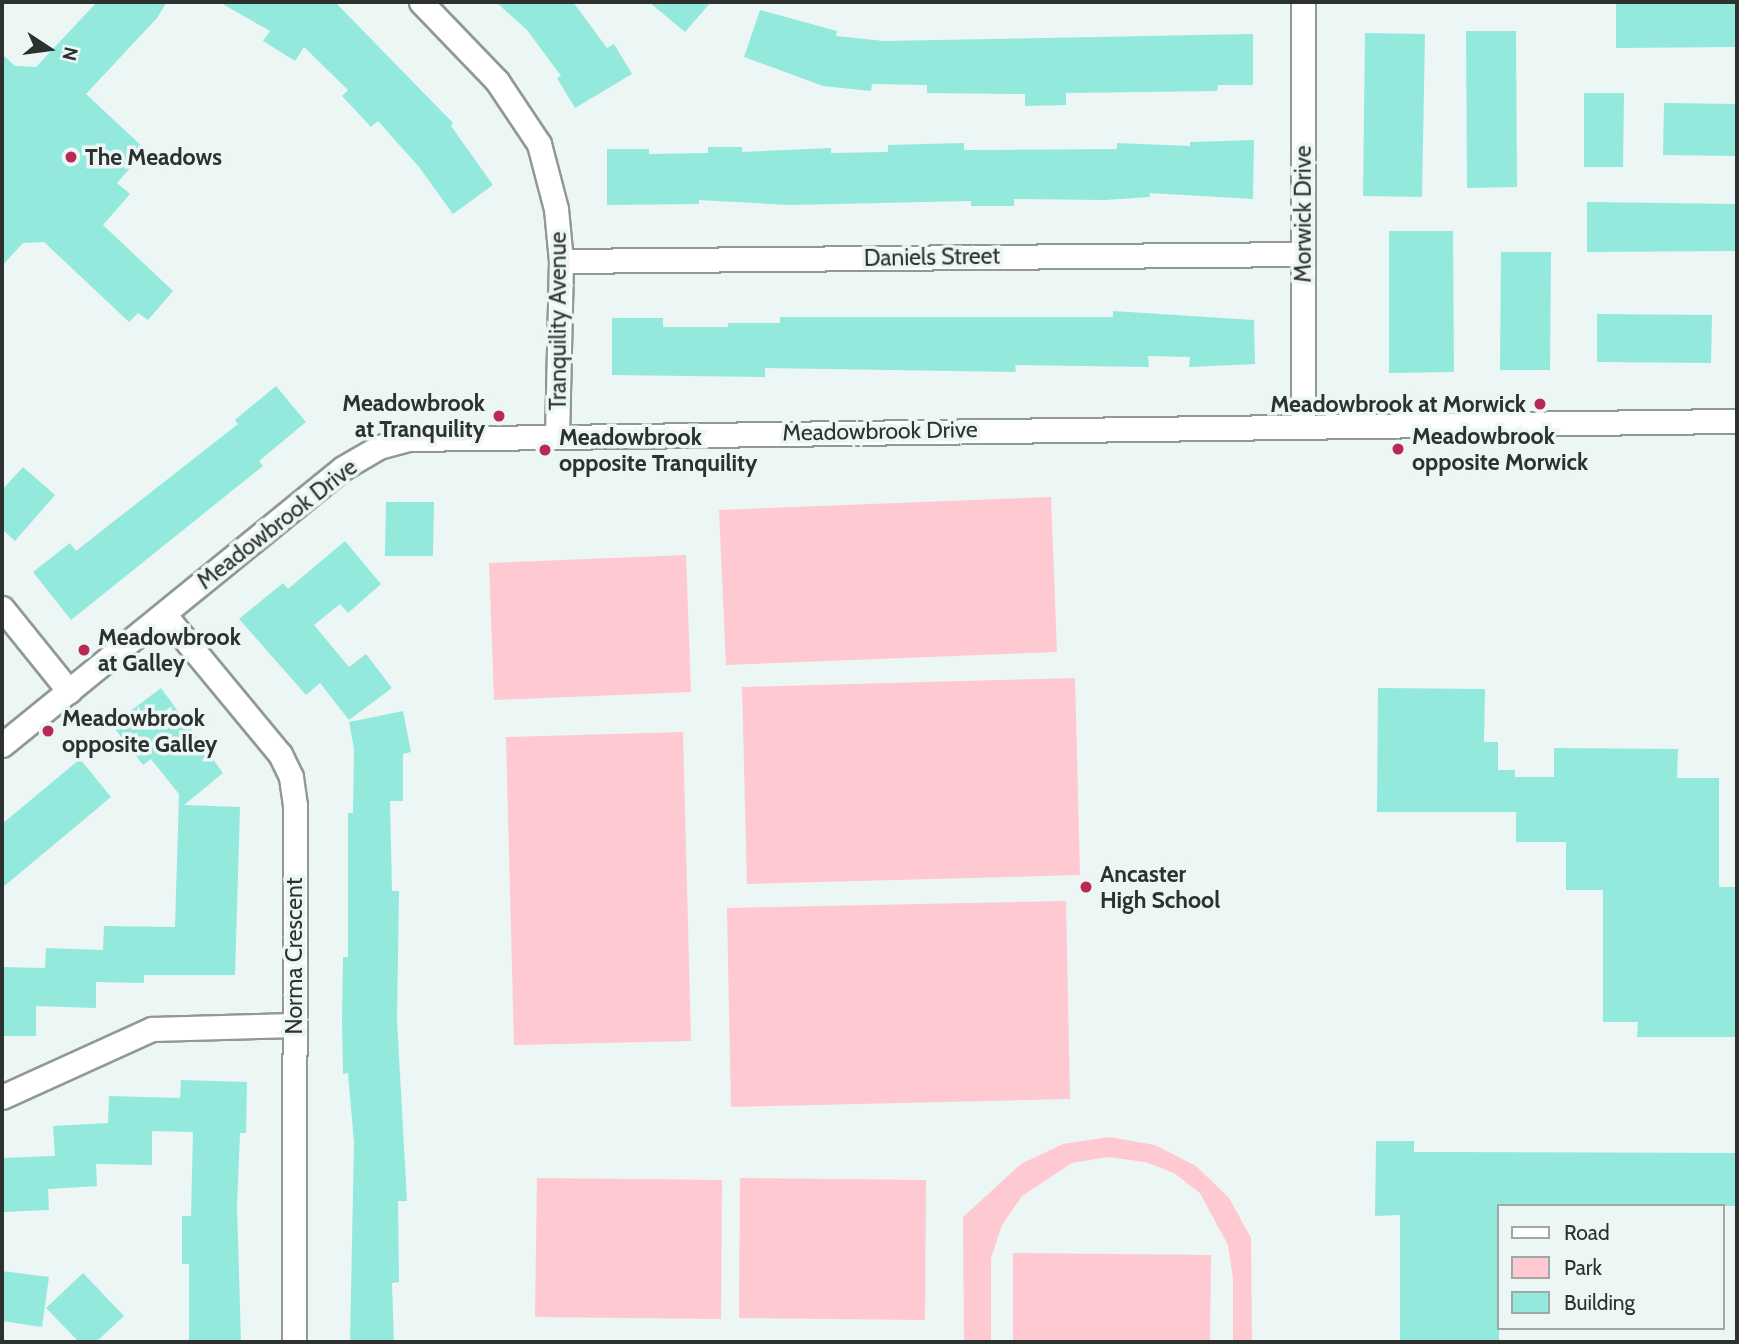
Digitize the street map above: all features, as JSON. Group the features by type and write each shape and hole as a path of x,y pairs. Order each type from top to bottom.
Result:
{"street":[{"name":"Tranquility Avenue","path":"421,2 497,81 539,144 556,209 561,261 557,434"},
{"name":"Morwick Drive","path":"1303,2 1303,427"},
{"name":"Daniels Street","path":"561,261 1302,254"},
{"name":"Meadowbrook Drive","path":"2,746 343,468 379,447 429,437 1737,421"},
{"path":"2,608 69,691"},
{"name":"Norma Crescent","path":"164,614 280,754 291,777 295,805 294,1342"},
{"path":"2,1097 152,1029 293,1026"}],"green space":[{"path":"1051,497 1057,652 726,665 719,510"},
{"path":"686,555 691,692 494,700 489,563"},
{"path":"1075,678 1080,875 747,884 742,687"},
{"path":"683,732 691,1041 514,1045 506,737"},
{"path":"1066,901 1070,1099 731,1107 727,908"},
{"path":"1109,1137 1155,1145 1196,1166 1229,1198 1251,1238 1252,1342 1233,1342 1233,1278 1228,1245 1200,1193 1174,1173 1145,1162 1108,1157 1072,1163 1022,1196 1002,1225 991,1258 991,1342 964,1342 963,1217 1021,1164 1063,1144"},
{"path":"537,1178 722,1180 721,1319 535,1317"},
{"path":"740,1178 926,1180 925,1320 739,1318"},
{"path":"1013,1253 1211,1255 1210,1342 1013,1342"}],"building":[{"name":"The Meadows","path":"97,2 167,2 157,18 86,94 146,150 117,183 130,194 103,225 173,291 148,320 138,313 129,322 44,242 23,243 2,266 2,54 15,66 36,67"},
{"path":"219,2 335,2 453,123 451,126 493,185 453,214 419,167 378,121 371,127 342,96 348,90 304,47 295,61 263,41 270,31"},
{"path":"496,2 573,2 607,48 614,44 632,74 575,108 557,78 561,76 527,30"},
{"path":"649,2 711,2 685,32"},
{"path":"1616,2 1737,2 1737,47 1616,48"},
{"path":"760,10 837,31 836,36 884,41 1253,34 1253,85 1218,85 1217,91 1066,93 1066,105 1025,106 1025,94 927,93 927,85 872,84 871,91 823,86 744,57"},
{"path":"1466,31 1516,31 1517,187 1467,188"},
{"path":"1365,33 1425,34 1422,197 1363,196"},
{"path":"1584,93 1624,93 1623,167 1584,167"},
{"path":"1664,103 1737,104 1737,156 1663,155"},
{"path":"1254,140 1253,199 1150,193 1150,197 1105,200 1014,199 1014,206 971,206 971,201 790,205 699,200 699,204 607,205 607,149 649,149 649,154 708,153 708,147 742,147 742,152 831,148 831,153 888,152 888,145 964,143 964,150 1117,149 1117,143 1190,146 1190,142"},
{"path":"1587,202 1737,204 1737,251 1587,252"},
{"path":"1389,231 1453,231 1454,372 1389,373"},
{"path":"1501,252 1551,252 1550,370 1500,370"},
{"path":"1113,311 1254,320 1255,364 1189,367 1190,357 1148,356 1149,367 1015,365 1016,372 765,368 765,377 612,375 612,318 663,318 663,327 728,327 728,323 780,323 780,317 1113,317"},
{"path":"1597,314 1712,315 1711,363 1597,362"},
{"path":"276,386 306,422 259,461 263,466 71,620 33,572 70,543 76,551 238,424 235,420"},
{"path":"23,467 55,495 15,541 2,529 2,490"},
{"path":"386,502 434,502 433,556 385,556"},
{"path":"345,541 381,584 348,613 340,604 314,625 349,667 366,654 392,688 349,720 320,683 306,695 239,619 283,583 288,589"},
{"path":"161,688 223,773 184,805 240,807 235,975 144,975 144,983 96,982 96,1008 36,1006 36,1036 2,1036 2,967 45,968 46,948 103,950 104,926 175,927 179,794 151,759 143,765 112,725"},
{"path":"1378,688 1485,689 1484,742 1498,742 1498,770 1515,770 1515,777 1554,777 1554,748 1678,749 1677,778 1719,778 1719,887 1735,887 1737,902 1737,1037 1637,1037 1638,1022 1603,1022 1603,890 1566,890 1566,842 1516,842 1516,812 1377,812"},
{"path":"403,711 411,752 403,754 403,801 390,801 392,891 399,891 397,1020 407,1201 398,1201 399,1282 392,1283 394,1342 350,1342 354,1143 348,1073 343,1074 342,1021 343,957 348,957 348,813 353,813 354,749 349,722"},
{"path":"80,759 111,797 2,888 2,824"},
{"path":"181,1080 247,1082 246,1133 240,1133 237,1206 241,1342 189,1342 189,1264 182,1264 182,1216 191,1216 193,1132 152,1131 152,1165 96,1164 97,1186 48,1189 49,1210 3,1212 2,1158 55,1156 53,1126 108,1123 109,1096 180,1098"},
{"path":"1376,1141 1414,1141 1414,1152 1735,1153 1735,1206 1498,1204 1499,1342 1400,1342 1400,1215 1375,1216"},
{"path":"2,1271 49,1277 42,1327 2,1321"},
{"path":"83,1273 124,1316 96,1342 79,1342 46,1308"}],"place":[{"name":"The Meadows","path":"71,157"},
{"name":"Meadowbrook at Morwick","path":"1540,404"},
{"name":"Meadowbrook at Tranquility","path":"499,416"},
{"name":"Meadowbrook opposite Morwick","path":"1398,449"},
{"name":"Meadowbrook opposite Tranquility","path":"545,450"},
{"name":"Meadowbrook at Galley","path":"84,650"},
{"name":"Meadowbrook opposite Galley","path":"48,731"},
{"name":"Ancaster High School","path":"1086,887"}]}
